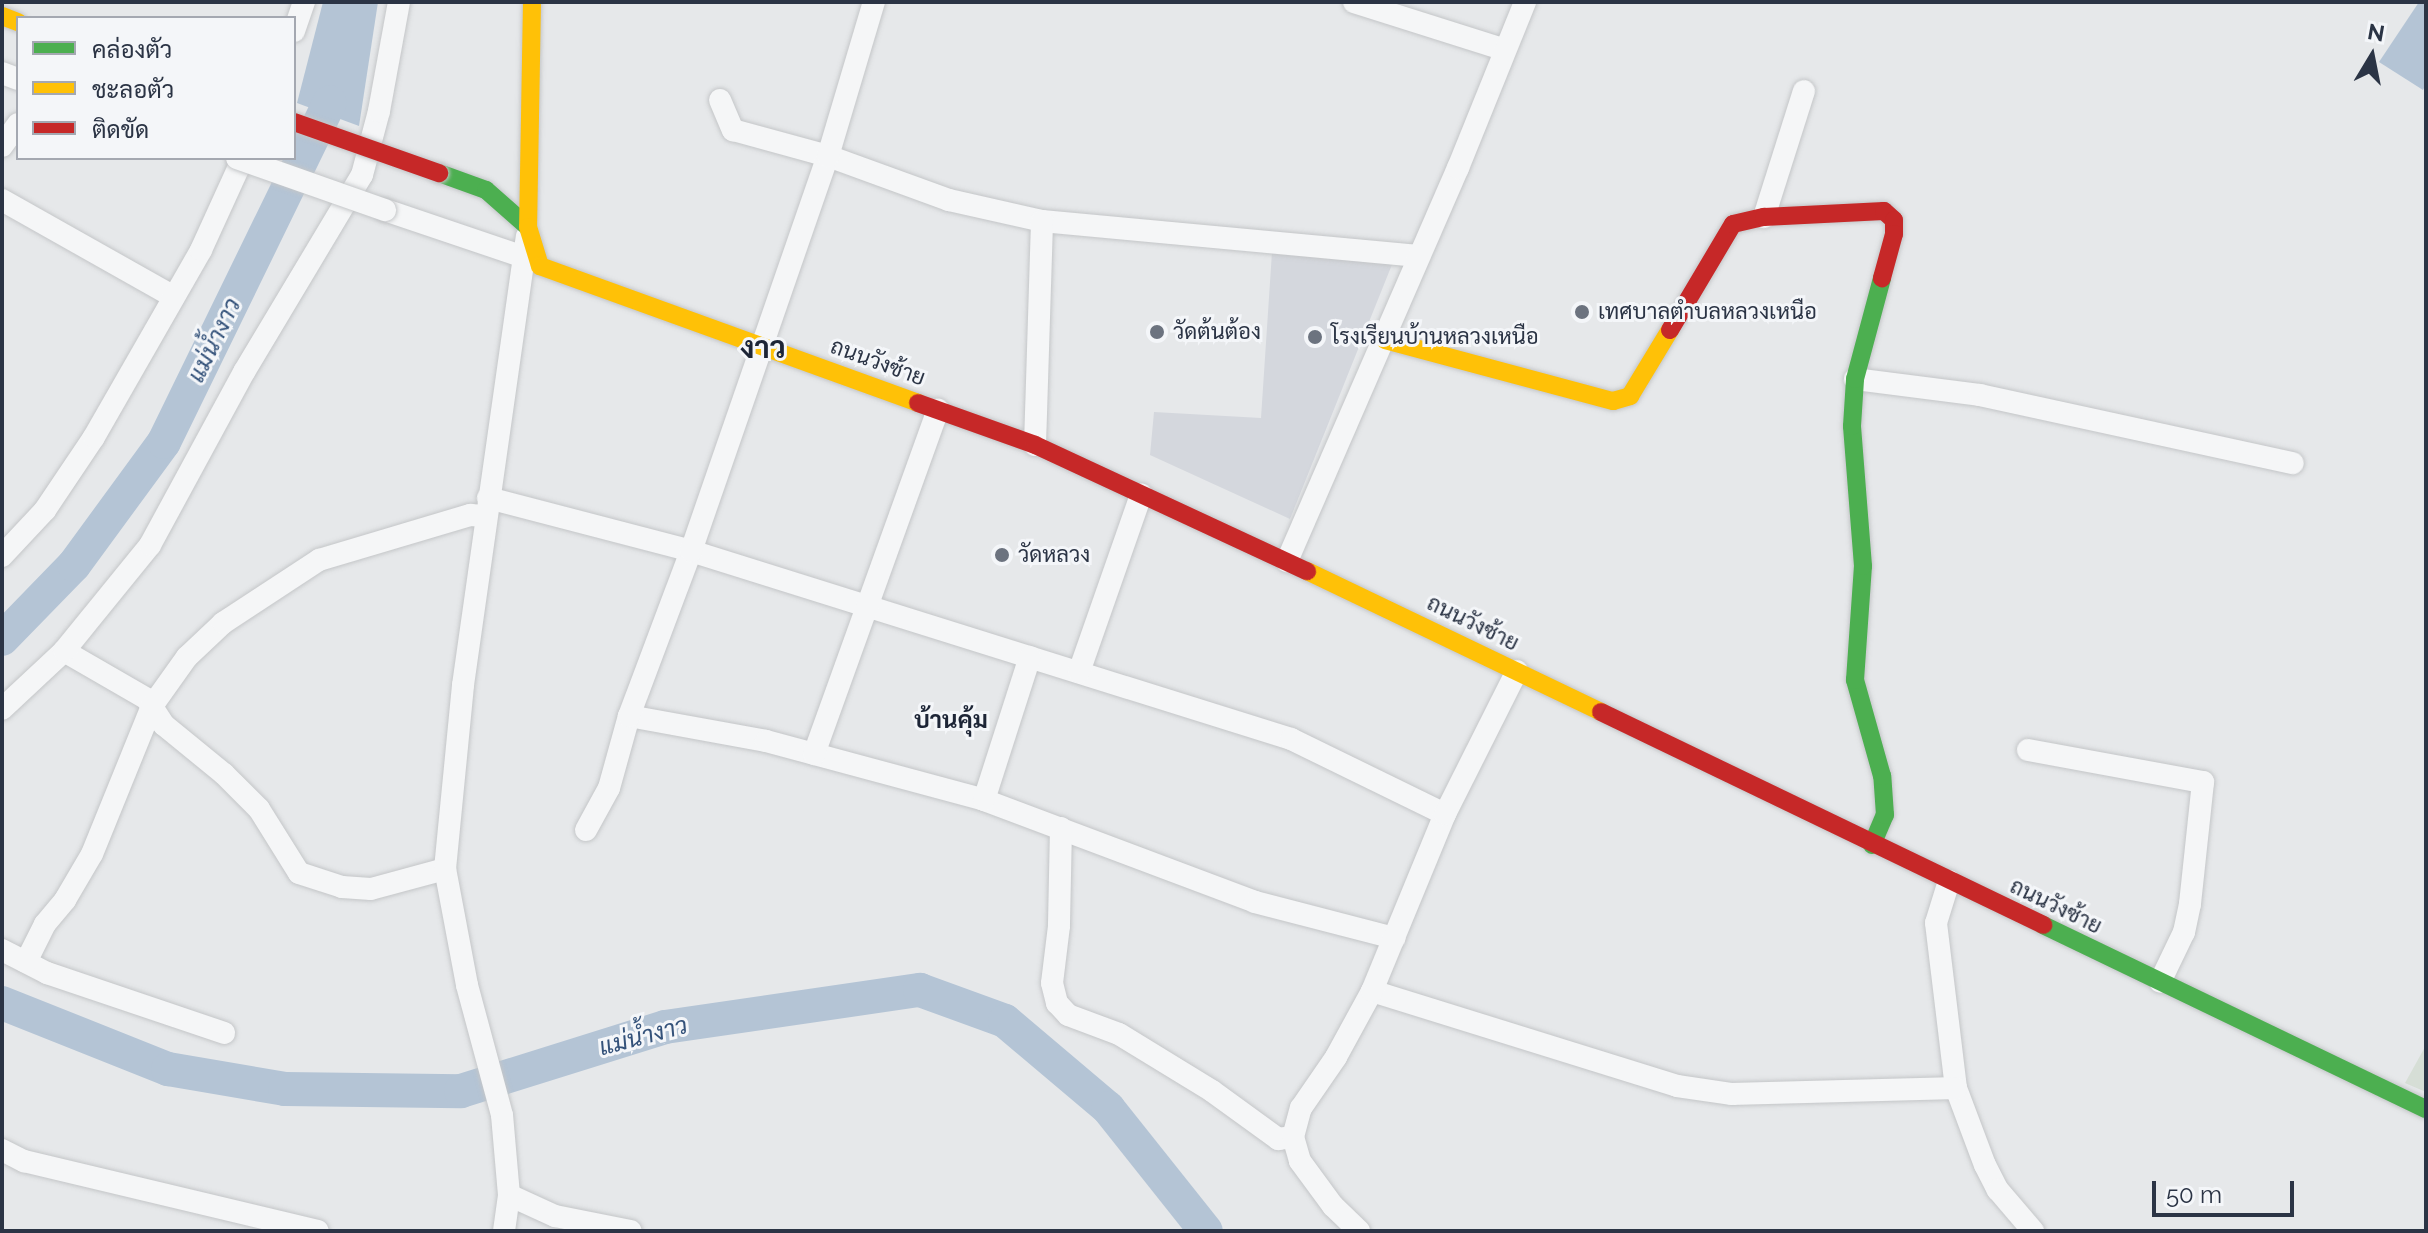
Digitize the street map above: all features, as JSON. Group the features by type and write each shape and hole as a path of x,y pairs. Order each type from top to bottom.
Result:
{"main road":[{"path":"528,227 532,2"},
{"path":"296,123 486,190 528,227"},
{"path":"1385,340 1613,401 1630,396 1733,224 1764,217 1870,209 1884,211 1894,220 1894,234 1855,379 1852,426 1863,566 1855,680 1882,776 1885,815 1872,845"},
{"name":"ถนนวังซ้าย","path":"528,227 540,266 1035,445 1287,561 2426,1109"}],"street":[{"path":"296,25 304,2"},
{"path":"2,709 64,651 150,545 244,372 362,175 379,111 399,2"},
{"path":"586,830 609,788 629,716 691,551 828,156 874,2"},
{"path":"1354,2 1505,50"},
{"path":"1287,561 1385,340 1525,2"},
{"path":"1764,217 1804,91"},
{"path":"720,100 733,130 828,156 949,200 1042,221 1418,256"},
{"path":"2,146 16,127"},
{"path":"2,556 45,510 94,437 201,250 239,160"},
{"path":"246,160 524,257"},
{"path":"2,200 174,297"},
{"path":"1035,445 1042,221"},
{"path":"504,1231 509,1195 502,1115 487,1048 467,985 445,869 463,685 528,227"},
{"path":"1855,379 1980,395 2293,463"},
{"path":"814,754 938,410"},
{"path":"1079,672 1141,495"},
{"path":"26,962 45,924 65,900 92,854 152,706 187,657 223,623 319,560 470,515 487,507 691,551 1291,739 1445,814"},
{"path":"64,651 147,699 164,725 224,774 259,809 299,873 342,887 371,889 445,869"},
{"path":"984,800 1030,657"},
{"path":"1359,1231 1333,1206 1300,1161 1293,1137 1301,1108 1336,1057 1372,991 1445,814 1517,671"},
{"path":"629,716 766,741 984,800 1255,902 1394,938"},
{"path":"2028,750 2203,782 2190,904 2184,932 2160,982"},
{"path":"1061,828 1059,926 1052,983 1057,1003 1068,1015 1119,1034 1199,1083 1278,1139 1293,1137"},
{"path":"1949,881 1936,923 1956,1088 1985,1165 1998,1190 2033,1231"},
{"path":"2,950 47,973 224,1033"},
{"path":"1372,991 1677,1086 1732,1094 1956,1088"},
{"path":"2,1150 24,1161 318,1231"},
{"path":"509,1195 555,1216 631,1231"}],"shaded area":[{"name":"โรงเรียนบ้านหลวงเหนือ","path":"1272,252 1393,262 1290,519 1150,455 1154,412 1261,418"},
{"path":"2426,1047 2426,1092 2405,1083"}],"water":[{"path":"323,2 378,2 359,126 297,103"},
{"path":"2419,2 2426,2 2426,84 2423,90 2379,62"}],"waterway":[{"name":"แม่น้ำงาว","path":"2,639 74,565 164,442 330,102"},
{"name":"แม่น้ำงาว","path":"2,1003 168,1069 285,1089 461,1091 665,1027 920,990 1005,1021 1108,1108 1206,1231"}],"traffic: fast":[{"path":"439,173 486,190 528,227"},
{"path":"1872,845 1885,815 1882,776 1855,680 1863,566 1852,426 1855,379 1882,278"},
{"path":"2043,925 2426,1109"}],"traffic: slow":[{"path":"532,2 528,227 540,266 918,403"},
{"path":"2,16 16,21"},
{"path":"1385,340 1613,401 1630,396 1670,330"},
{"path":"1307,571 1601,712"}],"traffic: jam":[{"path":"296,123 439,173"},
{"path":"1670,330 1733,224 1764,217 1884,211 1894,220 1894,234 1882,278"},
{"path":"918,403 1035,445 1307,571"},
{"path":"1601,712 2043,925"}],"place":[{"name":"เทศบาลตำบลหลวงเหนือ","path":"1582,312"},
{"name":"วัดต้นต้อง","path":"1157,332"},
{"name":"โรงเรียนบ้านหลวงเหนือ","path":"1315,337"},
{"name":"วัดหลวง","path":"1002,555"}],"district":[{"name":"งาว","path":"763,348"},
{"name":"บ้านคุ้ม","path":"951,720"}]}
